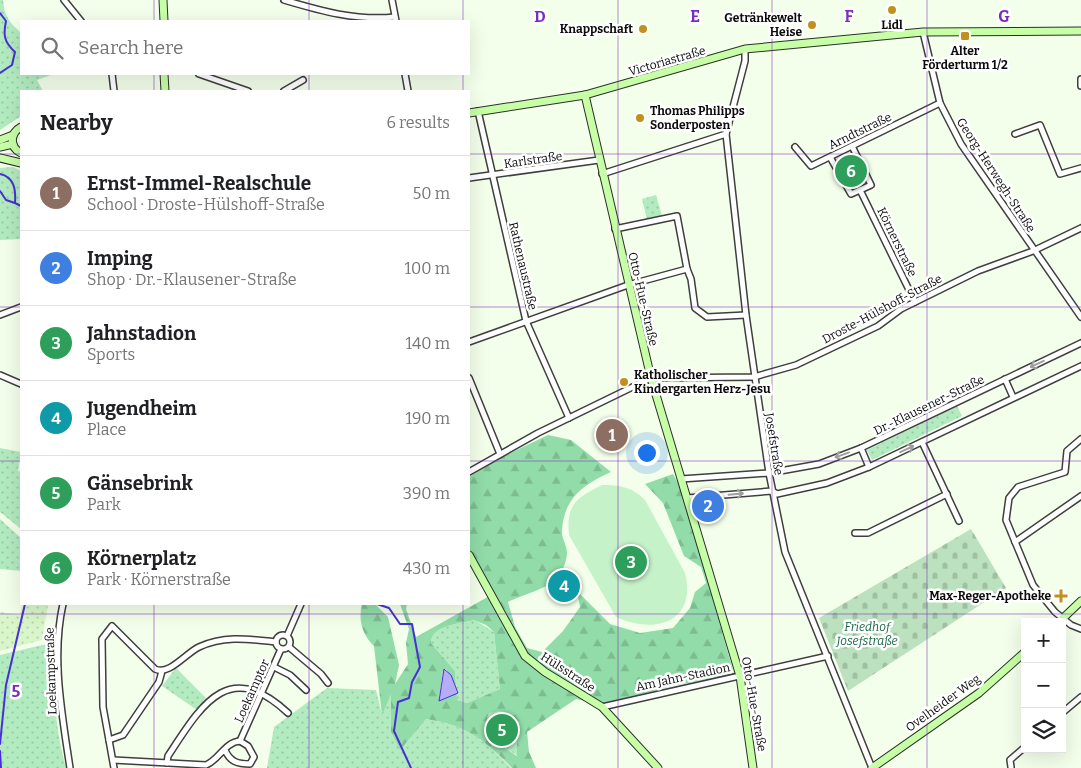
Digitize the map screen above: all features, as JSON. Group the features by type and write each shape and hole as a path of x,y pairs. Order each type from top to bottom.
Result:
{"main road":[{"path":"164,0 164,20"},
{"name":"Victoriastraße","path":"470,113 585,94 745,50 923,32 1081,31"},
{"path":"164,75 165,90"},
{"name":"Otto-Hue-Straße","path":"585,94 615,230 651,378 740,676 753,768"},
{"path":"0,140 13,135 20,128"},
{"path":"13,135 13,144 20,152"},
{"path":"0,147 13,144"},
{"path":"0,158 20,163"},
{"name":"Hülsstraße","path":"470,556 525,656 545,672 602,707 658,768"},
{"path":"1062,618 1081,602"},
{"name":"Ovelheider Weg","path":"872,768 979,693 1021,656"}],"street":[{"path":"64,0 80,20"},
{"path":"284,0 342,16 370,20 395,19 392,0"},
{"name":"Georg-Herwegh-Straße","path":"923,32 940,103 961,144 1033,251 1081,317"},
{"name":"Josefstraße","path":"745,50 745,61 726,134 746,315 772,491 785,552 872,768"},
{"path":"112,75 114,90"},
{"path":"202,75 245,90"},
{"path":"405,75 408,90"},
{"path":"1081,79 1081,86"},
{"path":"286,90 303,80"},
{"name":"Arndtstraße","path":"795,147 811,166 940,103"},
{"name":"Rathenaustraße","path":"478,111 526,321 569,418"},
{"path":"1016,134 1040,125 1060,174 1081,168"},
{"path":"602,174 726,134"},
{"path":"830,157 851,194 871,185 852,146"},
{"name":"Karlstraße","path":"470,178 599,160"},
{"name":"Körnerstraße","path":"860,190 916,302"},
{"path":"615,230 677,216 687,269 691,279 695,308 707,317 746,315"},
{"name":"Droste-Hülshoff-Straße","path":"470,471 569,418 651,378 754,377 796,365 878,326 901,309 978,271 1033,251 1081,228"},
{"path":"470,342 628,285 687,269"},
{"path":"0,315 20,307"},
{"name":"Dr.-Klausener-Straße","path":"681,479 769,473 819,464 861,448 1081,343"},
{"path":"687,498 772,491 777,494 827,483 869,467 1081,366"},
{"path":"0,375 20,384"},
{"path":"1005,379 1013,397"},
{"path":"470,380 500,454"},
{"path":"1059,618 1034,585 1006,520 1009,498 1018,487 1065,472 1067,451 1081,439"},
{"path":"922,442 959,521"},
{"path":"861,448 869,467"},
{"path":"854,533 868,533 947,494"},
{"path":"1015,542 1081,496"},
{"name":"Loekampstraße","path":"63,605 58,639 60,701 70,768"},
{"path":"287,636 301,605"},
{"path":"1066,623 1081,629"},
{"path":"114,768 103,708 102,683 102,639 112,626 155,669 162,671 168,670 189,652 211,642 243,638 276,642 280,636 287,636"},
{"path":"287,636 290,640 289,647 321,674 328,683"},
{"name":"Loekamptor","path":"276,642 281,649"},
{"name":"Loekamptor","path":"281,649 289,647"},
{"name":"Loekamptor","path":"240,741 281,649"},
{"name":"Am Jahn-Stadion","path":"602,707 828,656"},
{"path":"274,667 290,675 306,690"},
{"path":"109,740 123,735 159,682 162,671"},
{"path":"167,763 168,756 175,745 209,700 230,689 242,688 262,694 276,702 288,713"},
{"path":"1066,709 1081,696"},
{"path":"113,760 206,765 225,750 229,744 240,741 248,746 254,757 255,764 234,762 228,758 225,750"},
{"path":"1011,767 1010,760 1021,751"}],"green space":[{"path":"0,0 3,0 8,19 20,32 20,75 51,75 37,80 42,90 20,90 20,117 0,130"},
{"path":"851,152 868,183 851,191 834,160"},
{"path":"13,167 20,170 20,239 0,240 0,168"},
{"path":"656,195 662,216 647,219 642,199"},
{"path":"957,406 962,416 872,460 867,450"},
{"path":"548,435 571,440 611,472 584,487 571,501 564,519 562,533 567,557 557,578 545,587 508,602 515,627 527,648 542,652 563,631 580,607 577,591 610,624 640,633 673,628 690,608 695,592 706,583 701,567 684,556 663,503 645,484 673,474 682,490 734,674 672,686 603,705 576,699 527,732 529,752 536,768 512,768 493,749 474,735 453,725 426,719 400,750 391,731 391,694 382,715 374,646 366,637 362,626 360,616 362,605 376,605 388,617 399,665 395,684 408,664 406,643 409,629 400,605 407,605 406,609 416,637 493,594 470,551 470,476 502,457","holes":["474,620 486,625 494,632 500,689 467,703 457,700 456,688 439,699 443,671 446,669 456,686 455,671 431,643 432,637 436,632 447,626","501,711 510,714 517,735 517,756 501,745 490,731 487,717 490,713"]},
{"path":"0,448 20,452 18,471 20,472 20,528 0,512"},
{"path":"602,485 625,488 635,492 645,500 685,573 687,590 685,603 679,613 670,620 658,624 645,625 616,617 569,535 568,524 571,509 579,498"},
{"path":"0,519 20,537 20,571 0,569"},
{"name":"Friedhof Josefstraße","path":"971,529 1006,588 848,691 819,618"},
{"path":"22,605 48,605 42,640 0,651 0,612 20,615"},
{"path":"475,620 494,632 500,689 467,703 457,700 455,671 431,643 432,637 441,629 454,624"},
{"path":"55,642 55,706 66,768 0,768 0,655"},
{"path":"176,668 206,698 197,710 162,686"},
{"path":"327,688 376,690 382,714 391,693 400,749 426,719 463,729 483,741 511,768 267,768 274,727"},
{"path":"501,711 510,714 517,735 518,756 497,741 490,731 487,717 490,713"}],"shaded area":[{"path":"444,669 451,675 458,693 439,701"}],"waterway":[{"path":"0,13 6,21 5,34 7,41 15,52 12,65 0,73"},
{"path":"0,174 8,178 13,184 15,203 20,206"},
{"path":"0,191 6,200 15,203"},
{"path":"0,744 6,685 25,605"},
{"path":"380,605 389,608 400,624 412,624 420,667 412,682 409,698 398,702 394,731 411,768"},
{"path":"0,751 1,768"}],"place":[{"name":"Lidl","path":"892,10"},
{"name":"Getränkewelt Heise","path":"812,25"},
{"name":"Knappschaft","path":"643,29"},
{"name":"Alter Förderturm 1/2","path":"965,36"},
{"name":"Thomas Philipps Sonderposten","path":"640,118"},
{"name":"Körnerplatz","path":"851,171"},
{"name":"Katholischer Kindergarten Herz-Jesu","path":"624,382"},
{"name":"Ernst-Immel-Realschule","path":"612,435"},
{"name":"Imping","path":"708,506"},
{"name":"Jahnstadion","path":"631,562"},
{"name":"Jugendheim","path":"564,586"},
{"name":"Max-Reger-Apotheke","path":"1061,596"},
{"name":"Gänsebrink","path":"502,730"}]}
